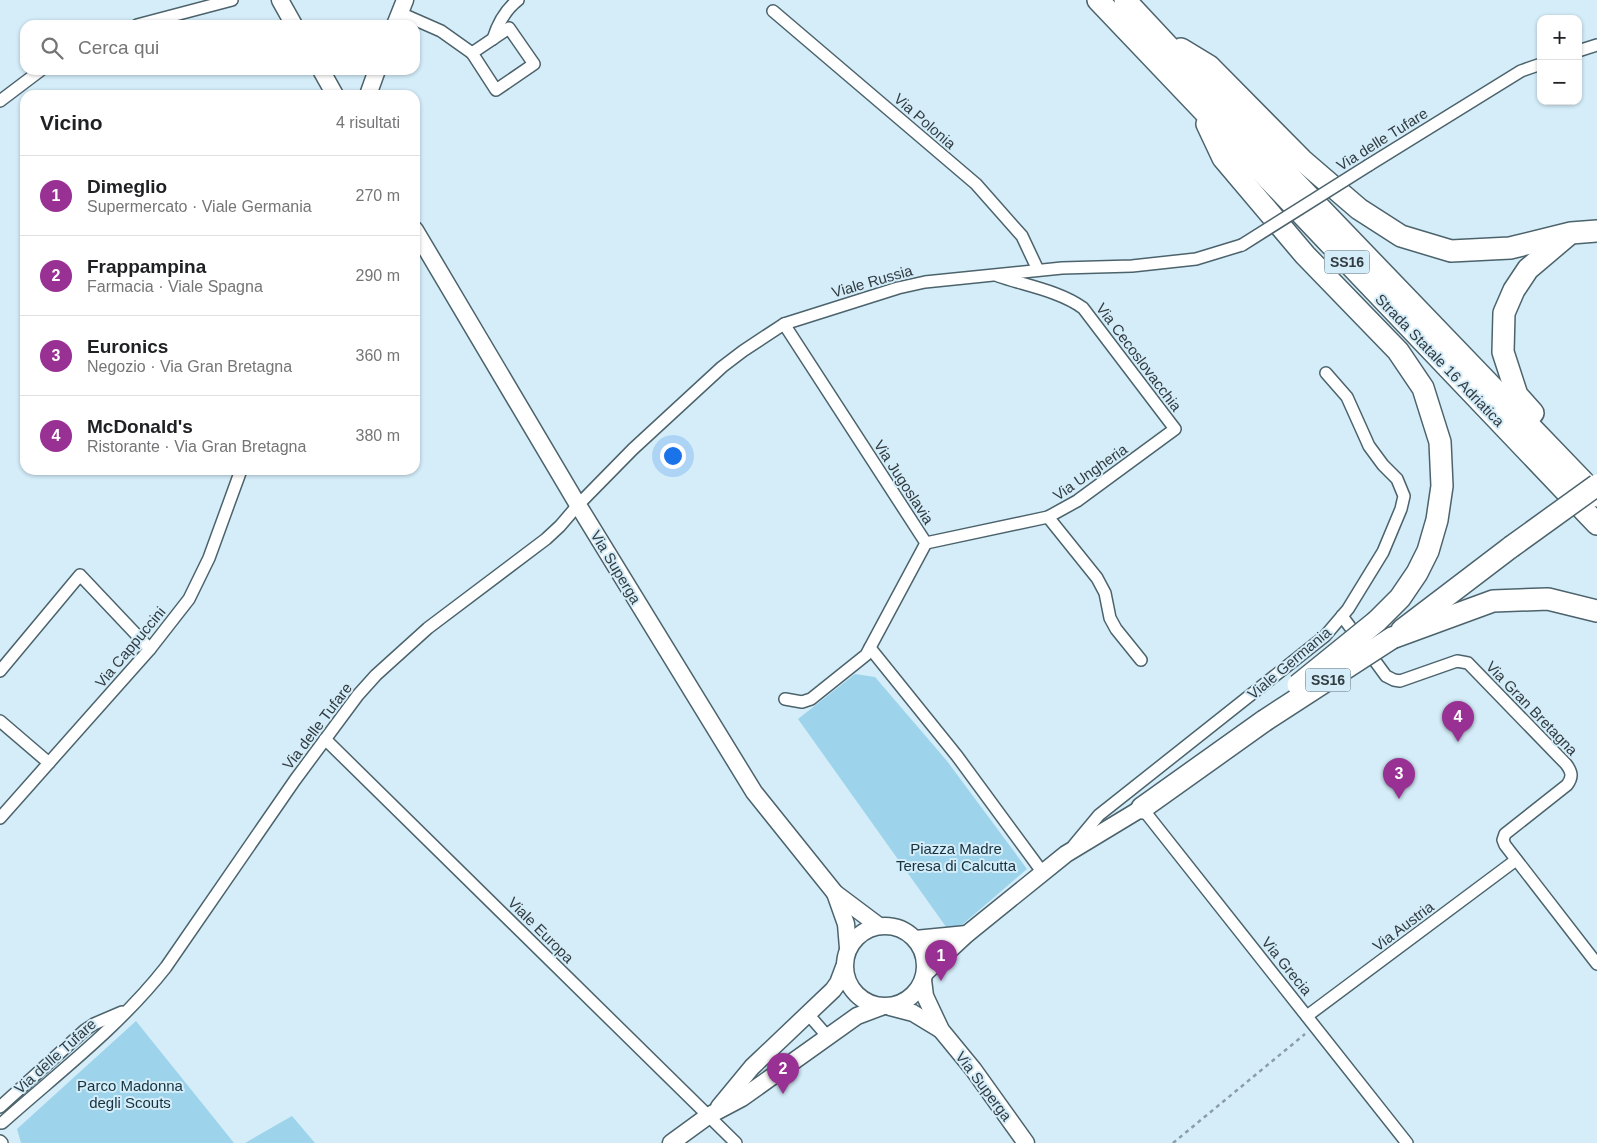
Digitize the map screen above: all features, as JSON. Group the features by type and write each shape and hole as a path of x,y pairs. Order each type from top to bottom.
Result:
{"highway":[{"name":"Strada Statale 16 Adriatica","path":"1098,0 1597,524"},
{"name":"Strada Statale 16 Adriatica","path":"1125,0 1293,180 1597,496"},
{"name":"SS16","path":"1161,37 1209,66 1302,160 1359,208 1401,236 1452,251 1510,248 1571,233 1597,231"},
{"name":"SS16","path":"1198,106 1223,158 1305,255 1398,351 1423,388 1440,442 1442,486 1437,520 1428,551 1417,573 1400,598 1377,621 1286,695 1264,722"},
{"name":"SS16","path":"1571,233 1528,269 1514,290 1504,314 1503,352 1517,395 1557,439 1578,476"},
{"name":"SS16","path":"1142,808 1264,722 1392,638 1511,547 1597,485"},
{"name":"SS16","path":"1392,638 1493,601 1548,599 1597,611"}],"street":[{"path":"156,20 232,0"},
{"path":"280,0 291,20"},
{"path":"493,39 497,25 505,13 518,0"},
{"name":"Via Polonia","path":"774,10 976,184 1022,236 1038,270"},
{"path":"400,13 416,20"},
{"path":"420,22 441,31 472,53 496,90 534,64 509,28 472,53"},
{"path":"1582,50 1597,45"},
{"name":"Via delle Tufare","path":"1242,244 1521,71 1537,65"},
{"path":"0,101 34,75"},
{"path":"324,75 332,90"},
{"path":"370,90 375,75"},
{"name":"Via Superga","path":"420,238 578,505 754,792 835,894 879,926"},
{"name":"Viale Russia","path":"578,505 633,449 722,367 784,324 898,288 925,282 1062,268 1132,266 1196,258 1242,244"},
{"name":"Via Cecoslovacchia","path":"994,275 1060,296 1073,301 1082,308 1176,430"},
{"name":"Via Jugoslavia","path":"784,324 926,543 870,648 860,661 811,699 802,702 785,699"},
{"name":"Viale Germania","path":"1066,854 1099,815 1325,636 1342,616 1383,552 1402,509 1404,496 1397,478 1383,465 1369,446 1347,397 1326,373"},
{"name":"Via Ungheria","path":"926,543 1048,517 1077,501 1176,430"},
{"name":"Via Cappuccini","path":"0,818 150,649 190,599 209,558 239,475"},
{"name":"Via delle Tufare","path":"2,1123 128,1010 150,987 358,695 428,628 546,539 578,505"},
{"path":"1048,517 1097,578 1105,593 1110,618 1116,629 1141,660"},
{"path":"0,671 80,575 150,649"},
{"name":"Via Gran Bretagna","path":"1342,616 1386,676 1394,680 1400,681 1457,660 1468,664 1566,764 1571,772 1571,779 1567,785 1505,834 1503,840 1516,860 1597,964"},
{"path":"870,648 957,756 1043,873"},
{"path":"0,721 48,764"},
{"name":"Viale Europa","path":"325,739 712,1114 736,1143"},
{"name":"Viale Germania","path":"924,976 967,934 1066,854 1142,808"},
{"name":"Via Grecia","path":"1142,808 1407,1143"},
{"name":"Via Austria","path":"1307,1016 1516,860"},
{"name":"Via Superga","path":"835,894 846,924 848,948"},
{"path":"671,1143 712,1114 742,1098 857,1016 907,1000 916,992 924,976 924,958 915,939 904,931 892,926 879,926 859,935 848,948 844,967 833,990 752,1067 712,1114"},
{"path":"915,939 967,934"},
{"path":"844,967 847,983 861,1000 870,1005 886,1007"},
{"name":"Via Superga","path":"924,976 925,996 941,1030 973,1069 1026,1143"},
{"name":"Via Superga","path":"886,1007 913,1013 941,1030"},
{"name":"Via delle Tufare","path":"0,1107 85,1030 94,1024 128,1010"},
{"path":"807,1014 828,1037"}],"path":[{"path":"1173,1143 1315,1026"}],"green space":[{"name":"Piazza Madre Teresa di Calcutta","path":"855,674 875,677 947,761 1027,869 956,930 949,931 798,719"},
{"name":"Parco Madonna degli Scouts","path":"136,1021 234,1143 21,1143 17,1129"},
{"path":"292,1116 315,1143 245,1143"}],"place":[{"name":"McDonald's","path":"1458,742"},
{"name":"Euronics","path":"1399,799"},
{"name":"Dimeglio","path":"941,981"},
{"name":"Frappampina","path":"783,1094"}]}
